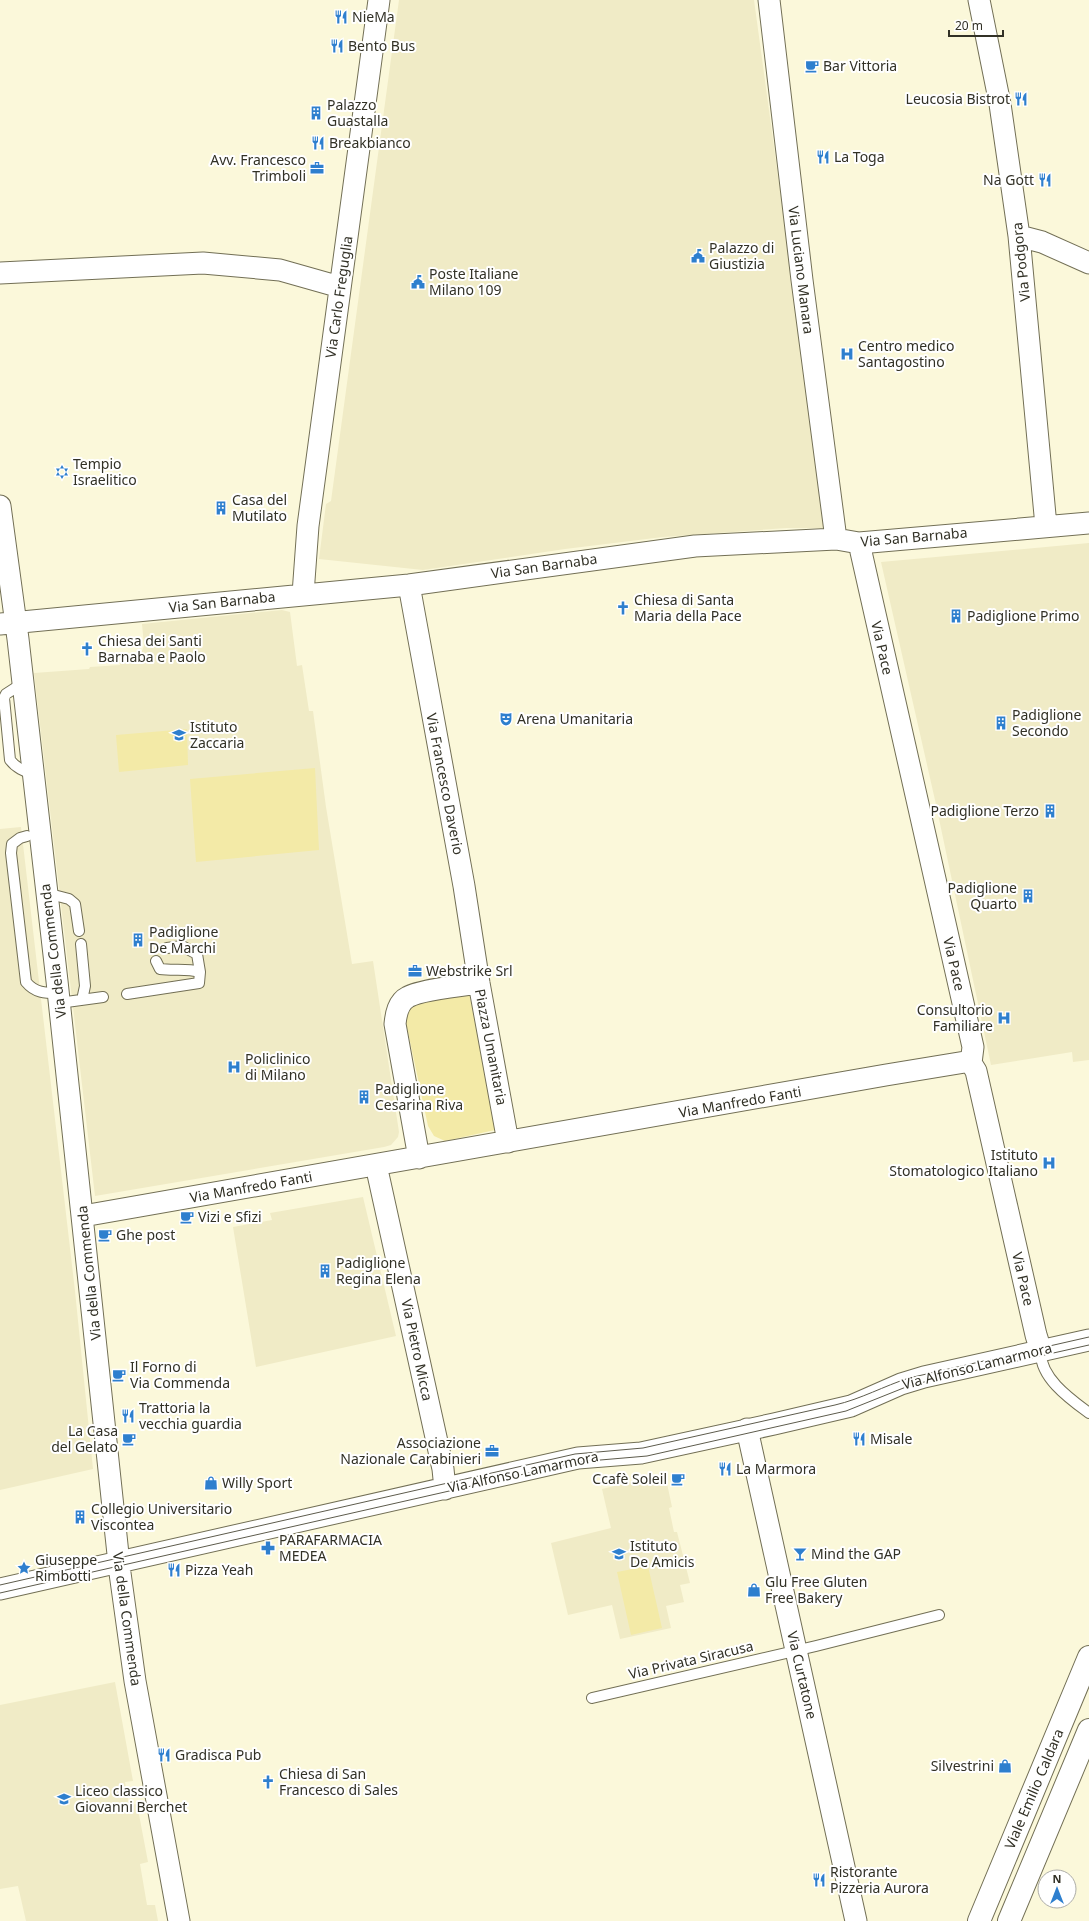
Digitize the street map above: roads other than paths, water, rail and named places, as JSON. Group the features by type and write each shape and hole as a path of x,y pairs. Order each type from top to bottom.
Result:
{"main road":[{"name":"Viale Emilio Caldara","path":"980,1921 1089,1657"},
{"name":"Viale Emilio Caldara","path":"1009,1921 1089,1730"}],"street":[{"name":"Via Carlo Freguglia","path":"303,594 308,526 379,0"},
{"name":"Via Luciano Manara","path":"770,0 802,280 836,539"},
{"name":"Via Podgora","path":"978,0 1000,104 1018,236 1046,526"},
{"path":"1018,236 1042,242 1089,263"},
{"path":"0,273 203,263 280,270 340,287"},
{"name":"Via della Commenda","path":"0,506 8,624 23,682 83,1216 118,1562 135,1681 179,1921"},
{"name":"Via San Barnaba","path":"8,624 303,594 409,585 695,546 836,539 859,543 1089,523"},
{"name":"Via Pace","path":"859,543 973,1047 971,1063 976,1071 1036,1335 1041,1351"},
{"name":"Via Francesco Daverio","path":"409,585 464,886 479,983"},
{"name":"Piazza Umanitaria","path":"419,1158 395,1024 396,1014 400,1005 407,997 418,993 479,983 508,1142"},
{"name":"Via Manfredo Fanti","path":"508,1142 886,1075 965,1062 971,1063"},
{"path":"419,1158 508,1142"},
{"name":"Via Manfredo Fanti","path":"83,1216 419,1158"},
{"name":"Via Pietro Micca","path":"376,1166 443,1469 445,1489"},
{"name":"Via Alfonso Lamarmora","path":"0,1589 578,1458 641,1453 851,1406 901,1384 1089,1340"},
{"name":"Via Curtatone","path":"747,1429 854,1921"}],"lane":[{"path":"26,836 20,838 12,844 10,853 26,982 31,988 40,993 59,998 82,1000 103,997"},
{"path":"46,893 69,899 75,904 79,931"},
{"path":"80,944 85,986 82,1000"},
{"path":"127,994 199,983 200,972 197,954 182,946 167,948"},
{"path":"156,962 160,969 169,970 189,968 200,972"},
{"name":"Via Pace","path":"1041,1351 1043,1364 1050,1377 1062,1391 1089,1413"},
{"name":"Via Privata Siracusa","path":"592,1698 939,1615"}],"tram line":[{"path":"0,1585 575,1454 643,1448 835,1405 909,1378 1089,1337"},
{"path":"0,1593 577,1462 647,1456 846,1411 911,1385 1089,1345"}],"place":[{"name":"NieMa","path":"341,17"},
{"name":"Bento Bus","path":"337,46"},
{"name":"Bar Vittoria","path":"812,66"},
{"name":"Leucosia Bistrot","path":"1021,99"},
{"name":"Palazzo Guastalla","path":"316,113"},
{"name":"Breakbianco","path":"318,143"},
{"name":"La Toga","path":"823,157"},
{"name":"Avv. Francesco Trimboli","path":"317,168"},
{"name":"Na Gott","path":"1045,180"},
{"name":"Palazzo di Giustizia","path":"698,256"},
{"name":"Poste Italiane Milano 109","path":"418,282"},
{"name":"Centro medico Santagostino","path":"847,354"},
{"name":"Tempio Israelitico","path":"62,472"},
{"name":"Casa del Mutilato","path":"221,508"},
{"name":"Chiesa di Santa Maria della Pace","path":"623,608"},
{"name":"Padiglione Primo","path":"956,616"},
{"name":"Chiesa dei Santi Barnaba e Paolo","path":"87,649"},
{"name":"Arena Umanitaria","path":"506,719"},
{"name":"Padiglione Secondo","path":"1001,723"},
{"name":"Istituto Zaccaria","path":"179,735"},
{"name":"Padiglione Terzo","path":"1050,811"},
{"name":"Padiglione Quarto","path":"1028,896"},
{"name":"Padiglione De Marchi","path":"138,940"},
{"name":"Webstrike Srl","path":"415,971"},
{"name":"Consultorio Familiare","path":"1004,1018"},
{"name":"Policlinico di Milano","path":"234,1067"},
{"name":"Padiglione Cesarina Riva","path":"364,1097"},
{"name":"Istituto Stomatologico Italiano","path":"1049,1163"},
{"name":"Vizi e Sfizi","path":"187,1217"},
{"name":"Ghe post","path":"105,1235"},
{"name":"Padiglione Regina Elena","path":"325,1271"},
{"name":"Il Forno di Via Commenda","path":"119,1375"},
{"name":"Trattoria la vecchia guardia","path":"128,1416"},
{"name":"La Casa del Gelato","path":"129,1439"},
{"name":"Misale","path":"859,1439"},
{"name":"Associazione Nazionale Carabinieri","path":"492,1451"},
{"name":"La Marmora","path":"725,1469"},
{"name":"Ccafè Soleil","path":"678,1479"},
{"name":"Willy Sport","path":"211,1483"},
{"name":"Collegio Universitario Viscontea","path":"80,1517"},
{"name":"PARAFARMACIA MEDEA","path":"268,1548"},
{"name":"Istituto De Amicis","path":"619,1554"},
{"name":"Mind the GAP","path":"800,1554"},
{"name":"Giuseppe Rimbotti","path":"24,1568"},
{"name":"Pizza Yeah","path":"174,1570"},
{"name":"Glu Free Gluten Free Bakery","path":"754,1590"},
{"name":"Gradisca Pub","path":"164,1755"},
{"name":"Silvestrini","path":"1005,1766"},
{"name":"Chiesa di San Francesco di Sales","path":"268,1782"},
{"name":"Liceo classico Giovanni Berchet","path":"64,1799"},
{"name":"Ristorante Pizzeria Aurora","path":"819,1880"}]}
